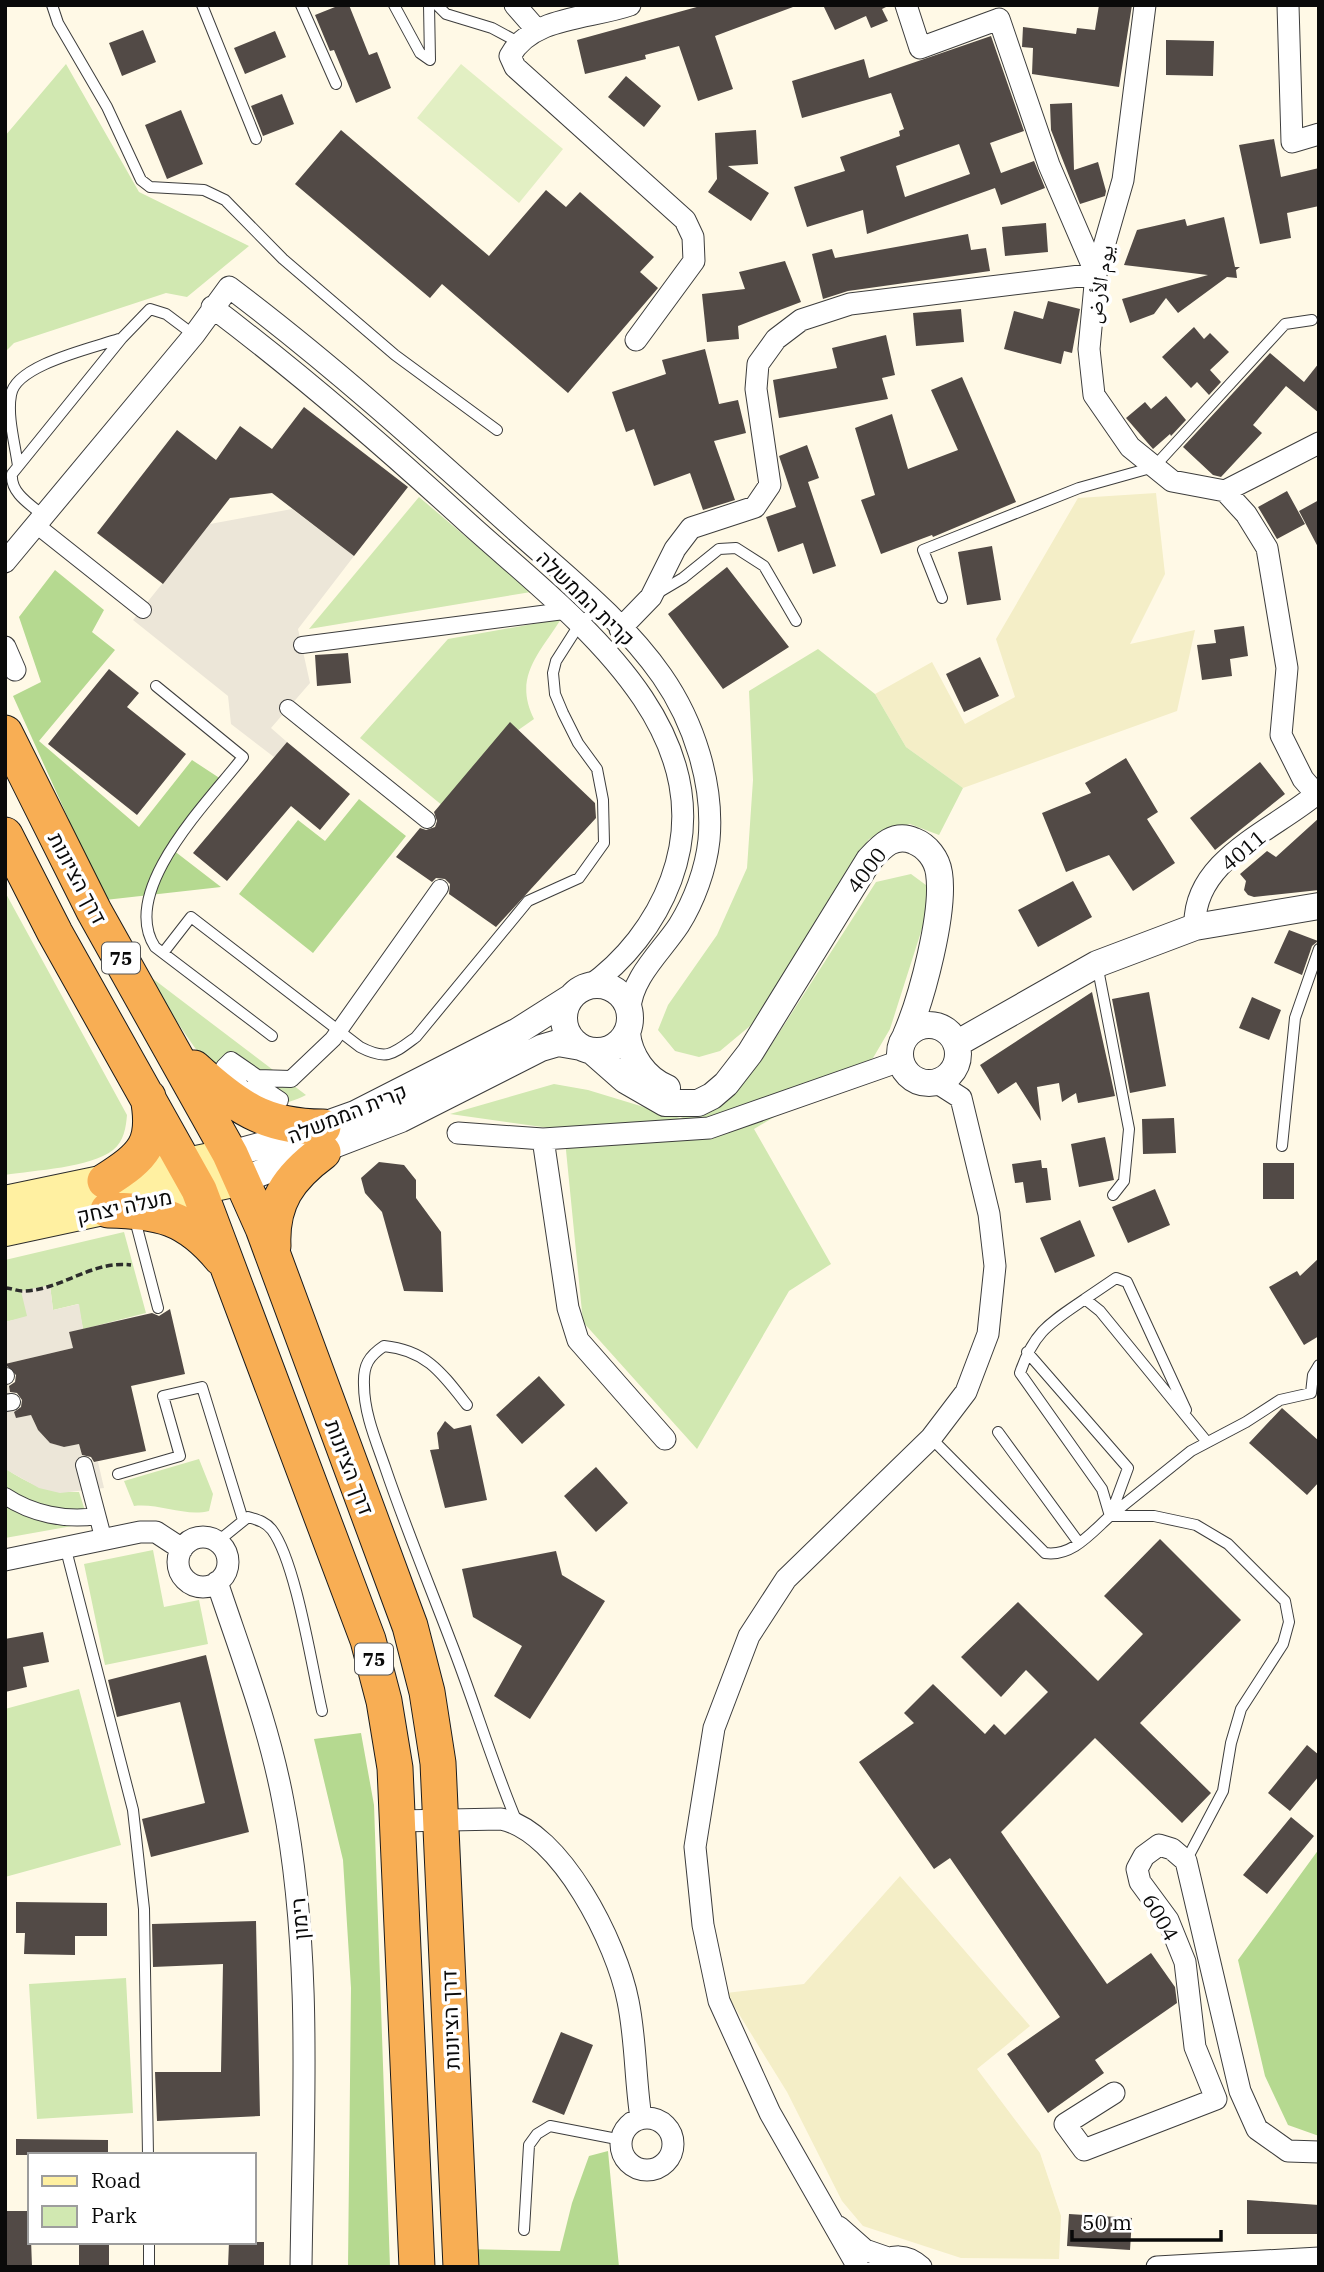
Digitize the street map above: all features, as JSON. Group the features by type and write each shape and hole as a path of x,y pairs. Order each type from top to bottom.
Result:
{"highway":[{"name":"דרך הציונות","path":"5,733 88,901 174,1051 236,1167 410,1626 431,1714 438,1763 461,2267"},
{"name":"דרך הציונות","path":"5,835 55,933 192,1177 368,1640 390,1732 398,1821 417,2267"},
{"path":"174,1051 226,1097 251,1113 323,1139 280,1196 272,1228 273,1260"},
{"path":"147,1093 152,1125 150,1140 130,1165 115,1200 181,1222 209,1244 228,1266"}],"main road":[{"name":"מעלה יצחק","path":"5,1231 192,1177 236,1167"},
{"name":"מעלה יצחק","path":"5,1202 115,1200"}],"street":[{"path":"515,5 536,29"},
{"path":"630,5 536,29 518,42 510,56 515,67 685,220 693,237 694,261 636,340"},
{"path":"620,629 651,597 675,549 691,528 755,507 770,485 756,389 758,364 776,339 801,320 850,304 1096,274 1049,165 999,19 919,48 906,5"},
{"name":"يوم الأرض","path":"1145,5 1123,180 1096,274 1089,349 1094,395 1130,447 1172,481 1225,491"},
{"path":"1288,5 1292,142 1319,134"},
{"name":"קרית הממשלה","path":"236,1167 323,1139 401,1119 511,1063 558,1043 586,1049 608,1049 629,1022 630,998 636,986 681,922 694,895 709,840 708,807 699,752 681,709 661,675 598,607 392,418 229,287 212,307 325,395 572,618 623,670 652,710 674,760 682,808 682,838 678,862 658,909 623,958 579,993 518,1031 413,1086 323,1139"},
{"path":"5,562 194,335 212,307"},
{"path":"1318,793 1303,779 1281,735 1287,668 1267,548 1225,491 1319,443"},
{"path":"40,520 144,610"},
{"path":"302,645 572,618"},
{"path":"5,647 15,670"},
{"path":"288,708 428,820"},
{"name":"4011","path":"1195,927 1195,908 1205,885 1236,852 1318,793"},
{"name":"4000","path":"586,1049 625,1080 665,1103 698,1103 726,1084 750,1054 869,860 892,839 915,841 935,859 940,892 923,983 900,1051 900,1061"},
{"path":"226,1097 280,1100 271,1094 243,1089 224,1067 231,1060 257,1078 291,1079 339,1030 440,887"},
{"path":"936,1082 953,1070 958,1054 956,1044 1097,964 1195,927 1319,906"},
{"name":"4000","path":"923,983 925,1002 935,1025 949,1032 956,1044"},
{"path":"586,1049 570,1038 565,1028 565,1009 579,993 600,984 611,987 626,1002 629,1022"},
{"name":"4000","path":"629,1022 628,1044 643,1071 656,1084 670,1090 686,1092 719,1081 735,1070 750,1054"},
{"path":"906,1035 925,1024 935,1025"},
{"path":"511,1063 538,1056 570,1058 625,1080"},
{"path":"458,1133 543,1139 709,1128 900,1061 910,1076 919,1081 936,1082 961,1098 989,1214 995,1266 988,1334 966,1392 931,1438 786,1579 749,1636 714,1728 695,1847 703,1926 719,2001 770,2113 858,2267"},
{"path":"543,1139 568,1308 578,1340 665,1439"},
{"path":"84,1465 103,1537"},
{"path":"5,1496 34,1511 56,1516 82,1519 97,1516"},
{"path":"5,1560 103,1537 156,1532 182,1549"},
{"path":"209,1538 216,1542 227,1560 227,1568 217,1582 202,1587 186,1581 178,1562 182,1549 195,1539 209,1538"},
{"name":"רימון","path":"217,1582 261,1713 283,1798 293,1860 305,1991 301,2267"},
{"path":"398,1821 441,1818 501,1819 517,1822 550,1849 587,1903 615,1957 628,1998 634,2034 641,2118"},
{"name":"6004","path":"1216,2099 1195,2047 1185,1962 1168,1920 1140,1882 1137,1869 1144,1856 1158,1845 1171,1849 1186,1861 1240,2091 1257,2129 1288,2151 1319,2152"},
{"path":"1114,2093 1065,2124 1084,2150 1240,2091"},
{"path":"641,2118 661,2121 673,2137 670,2157 654,2169 634,2166 626,2159 622,2140 625,2130 641,2118"},
{"path":"832,2221 882,2262 905,2257 921,2267"},
{"path":"1157,2267 1319,2258"}],"lane":[{"path":"52,5 58,23 107,107 141,180 149,187 204,190 225,200 283,259 395,355 497,430"},
{"path":"202,5 256,139"},
{"path":"301,5 336,84"},
{"path":"394,5 420,53 430,60 429,5"},
{"path":"437,5 446,13 492,28 518,42"},
{"path":"40,520 11,482 18,466 122,338 150,309 166,314 194,335"},
{"path":"942,598 923,550 1079,488 1154,467 1285,324 1312,320"},
{"path":"18,466 10,398 18,381 30,370 122,338"},
{"path":"651,597 684,578 719,549 736,548 764,566 796,621"},
{"path":"163,953 191,917 339,1030 378,1056 395,1053 416,1037 528,901 579,878 604,843 603,800 597,769 573,733 555,694 554,684 556,661 572,618 598,607"},
{"path":"156,686 243,757 162,862 146,908 148,937 163,953 272,1037"},
{"path":"1282,1146 1295,1017 1319,949"},
{"path":"1097,964 1129,1129 1124,1181 1113,1195"},
{"path":"115,1200 147,1265 158,1308"},
{"path":"1110,1516 1102,1489 1020,1373 1027,1352 1051,1323 1116,1278 1127,1282 1192,1424"},
{"path":"1085,1299 1100,1311 1207,1443"},
{"path":"467,1405 441,1372 410,1349 384,1346 370,1356 364,1370 369,1419 400,1510 473,1699 490,1758 517,1822"},
{"path":"1027,1352 1128,1468 1110,1516"},
{"path":"931,1438 1045,1553 1058,1555 1079,1543 1151,1481 1207,1443 1280,1400 1311,1393 1313,1374 1319,1365"},
{"path":"118,1474 180,1456 163,1396 202,1387 243,1520"},
{"path":"998,1432 1079,1543"},
{"path":"1110,1516 1154,1516 1196,1525 1228,1544 1285,1601 1289,1622 1283,1644 1241,1709 1231,1743 1223,1791 1186,1861"},
{"path":"216,1542 248,1517 261,1520 271,1529 282,1548 322,1711"},
{"path":"65,1546 133,1810 144,1909 148,2153"},
{"path":"524,2230 529,2145 537,2134 550,2126 622,2140"},
{"path":"149,2244 149,2267"}],"path":[{"path":"5,1288 21,1291 50,1285 111,1262 147,1265"}],"shaded area":[{"path":"1156,493 1165,574 1130,644 1195,630 1177,711 963,788 906,747 875,694 932,662 965,724 1015,697 996,639 1078,498"},
{"path":"292,509 354,556 298,629 310,683 271,728 287,742 274,757 231,724 228,696 133,620 210,524"},
{"path":"50,1285 53,1310 79,1304 83,1329 69,1332 73,1348 5,1364 5,1322 27,1316 21,1291"},
{"path":"5,1372 16,1418 31,1415 38,1430 51,1443 64,1447 79,1444 84,1464 98,1462 104,1488 60,1493 39,1488 5,1469"},
{"path":"900,1876 1030,2026 977,2069 1040,2153 1061,2216 1059,2259 961,2258 863,2226 842,2201 787,2092 726,1993 804,1984"}],"green space":[{"path":"66,64 139,192 249,246 187,297 166,293 14,343 5,352 5,136"},
{"path":"461,64 563,149 519,203 417,118"},
{"path":"419,497 531,592 309,629"},
{"path":"55,570 104,610 92,632 115,650 39,741 139,827 192,760 224,781 173,850 221,887 105,900 13,696 41,682 19,617"},
{"path":"561,619 531,666 526,691 534,719 490,750 443,806 360,738 448,639"},
{"path":"818,649 875,694 906,747 963,788 939,835 910,824 869,839 756,1021 720,1051 699,1057 675,1051 658,1030 668,1005 717,935 747,868 753,780 749,691"},
{"path":"359,799 406,836 313,953 239,894 298,820 325,841"},
{"path":"911,874 934,891 890,1029 873,1058 754,1129 831,1264 789,1291 697,1449 583,1322 564,1130 450,1114 554,1084 588,1090 680,1118 719,1105 759,1064 876,882"},
{"path":"5,892 127,1115 120,1142 103,1156 77,1165 5,1175"},
{"path":"148,975 306,1095 284,1103 266,1104 243,1096 226,1084 196,1049"},
{"path":"124,1232 146,1313 83,1329 78,1304 53,1310 50,1285 27,1317 5,1322 5,1260"},
{"path":"199,1459 213,1494 209,1511 191,1512 134,1506 124,1481"},
{"path":"5,1468 40,1487 79,1492 89,1523 5,1538"},
{"path":"153,1550 164,1607 199,1600 208,1644 105,1665 84,1564"},
{"path":"79,1689 121,1845 5,1877 5,1709"},
{"path":"361,1733 374,1805 390,2267 348,2267 351,1988 343,1860 314,1739"},
{"path":"1319,1849 1319,2136 1288,2125 1265,2076 1238,1960"},
{"path":"126,1978 133,2113 37,2119 29,1984"},
{"path":"608,2151 619,2267 467,2267 466,2249 560,2251 572,2203 589,2156"}],"building":[{"path":"340,5 349,5 369,55 377,52 391,88 356,103 334,50 330,51 315,15"},
{"path":"704,5 793,7 715,36 733,89 698,101 679,46 645,55 646,59 585,74 577,40"},
{"path":"823,5 890,5 882,9 888,21 871,28 866,16 835,30"},
{"path":"1099,5 1132,5 1119,87 1032,74 1033,48 1022,47 1023,27 1076,34 1077,28 1095,30"},
{"path":"143,30 156,62 122,76 109,43"},
{"path":"275,31 286,57 245,74 234,48"},
{"path":"991,36 1024,131 990,143 1001,173 1034,161 1045,188 1001,205 995,188 867,234 863,210 807,227 794,187 845,171 840,157 900,136 899,131 904,129 891,93 802,118 792,81 864,59 869,78","holes":["959,144 970,174 905,197 896,166"]},
{"path":"1166,40 1214,41 1213,76 1166,75"},
{"path":"626,76 661,106 644,127 608,97"},
{"path":"282,94 294,124 263,136 251,106"},
{"path":"1072,103 1074,170 1098,162 1106,191 1105,196 1080,204 1051,130 1050,104"},
{"path":"181,110 203,164 167,179 145,125"},
{"path":"341,130 489,256 546,190 566,207 580,192 654,257 640,272 658,288 568,393 442,284 430,298 295,184"},
{"path":"756,130 758,164 728,166 769,193 751,221 708,192 717,179 715,133"},
{"path":"1274,139 1281,177 1319,168 1319,206 1287,213 1291,238 1260,244 1239,145"},
{"path":"1224,217 1235,267 1240,267 1236,270 1237,278 1227,277 1178,313 1166,298 1154,314 1130,323 1122,299 1208,275 1124,265 1137,230 1185,219 1187,226"},
{"path":"1046,223 1048,252 1005,256 1002,227"},
{"path":"968,234 971,250 986,248 990,271 848,291 823,299 812,254 832,249 835,258"},
{"path":"785,261 801,302 738,326 739,339 707,342 702,294 745,289 739,272"},
{"path":"1048,301 1080,309 1072,353 1064,351 1061,364 1004,349 1014,311 1043,319"},
{"path":"961,309 964,342 916,346 913,313"},
{"path":"1194,327 1204,339 1210,333 1229,352 1210,370 1221,382 1209,395 1197,382 1191,388 1162,357"},
{"path":"886,335 895,375 882,378 888,399 779,418 773,380 837,368 832,348"},
{"path":"705,349 719,404 738,400 746,433 714,441 735,500 703,510 690,473 654,486 634,429 626,432 612,392 666,374 662,360"},
{"path":"1270,353 1304,382 1319,363 1319,413 1286,386 1253,425 1262,433 1221,477 1213,475 1183,447"},
{"path":"962,377 1016,502 933,537 932,535 881,554 861,500 875,495 855,428 892,414 908,469 958,450 931,390"},
{"path":"1166,396 1186,420 1171,436 1170,434 1153,449 1126,418 1145,402 1151,409"},
{"path":"304,407 408,487 354,556 272,493 230,498 163,584 97,533 177,430 216,460 240,426 272,449"},
{"path":"807,445 819,478 808,482 836,566 813,574 803,543 778,552 766,517 796,507 779,456"},
{"path":"1287,491 1305,524 1277,539 1258,507"},
{"path":"1319,500 1319,549 1299,511"},
{"path":"992,546 1001,600 967,605 958,552"},
{"path":"727,567 789,647 723,689 668,614"},
{"path":"1244,626 1248,656 1230,659 1232,676 1202,680 1197,645 1216,643 1214,630"},
{"path":"348,653 351,683 317,686 315,655"},
{"path":"980,657 999,696 964,712 946,674"},
{"path":"109,669 139,693 127,707 186,754 137,815 48,744"},
{"path":"510,722 595,803 596,818 496,927 449,894 450,884 445,879 436,878 432,882 396,857 420,828 426,830 435,827 437,821 434,812"},
{"path":"287,742 350,794 320,830 291,806 227,881 193,853"},
{"path":"1126,758 1158,812 1147,819 1175,863 1133,891 1109,855 1066,872 1042,813 1091,793 1085,783"},
{"path":"1260,762 1285,794 1215,850 1190,818"},
{"path":"1319,818 1319,890 1254,897 1248,895 1244,890 1246,881 1240,874 1267,851 1276,857"},
{"path":"1073,881 1092,917 1038,947 1018,910"},
{"path":"1289,930 1318,941 1312,946 1302,975 1274,963"},
{"path":"1092,992 1115,1096 1078,1103 1076,1093 1062,1102 1059,1083 1037,1087 1041,1121 1016,1082 998,1094 980,1065"},
{"path":"1149,992 1166,1086 1130,1093 1112,999"},
{"path":"1252,997 1281,1010 1269,1040 1239,1028"},
{"path":"1174,1118 1176,1153 1143,1154 1142,1119"},
{"path":"1105,1137 1114,1180 1079,1187 1071,1144"},
{"path":"1041,1160 1042,1168 1047,1168 1051,1200 1026,1203 1023,1182 1015,1183 1012,1164"},
{"path":"379,1162 404,1165 416,1180 416,1198 441,1232 443,1292 404,1291 382,1212 365,1193 361,1178"},
{"path":"1263,1163 1294,1163 1294,1199 1263,1199"},
{"path":"1155,1189 1170,1225 1128,1243 1112,1207"},
{"path":"1080,1220 1095,1256 1055,1273 1040,1238"},
{"path":"1319,1258 1319,1336 1304,1345 1269,1287 1297,1271 1300,1276"},
{"path":"170,1309 185,1374 131,1386 146,1451 94,1462 91,1457 82,1455 79,1444 64,1447 50,1443 38,1430 31,1415 16,1418 14,1412 21,1407 22,1400 17,1393 10,1392 9,1386 15,1382 16,1375 5,1364 73,1348 69,1332 152,1313 159,1316"},
{"path":"539,1376 565,1405 522,1444 496,1415"},
{"path":"1282,1408 1319,1441 1319,1482 1307,1495 1249,1443"},
{"path":"445,1421 454,1429 471,1425 487,1500 445,1508 430,1450 439,1449 437,1433"},
{"path":"596,1467 628,1503 596,1532 564,1496"},
{"path":"1160,1539 1241,1620 1140,1723 1211,1793 1182,1823 1095,1738 1001,1832 1107,1984 1151,1953 1175,1987 1177,2003 1095,2060 1104,2073 1048,2113 1007,2054 1060,2017 950,1858 934,1869 859,1762 914,1723 904,1713 933,1684 985,1734 994,1724 1005,1735 1048,1692 1026,1670 1001,1697 961,1657 1018,1602 1098,1681 1143,1634 1104,1596"},
{"path":"556,1551 562,1575 605,1601 530,1719 494,1696 522,1646 473,1617 462,1569"},
{"path":"43,1632 49,1662 23,1667 27,1687 5,1692 5,1639"},
{"path":"206,1655 249,1832 151,1857 142,1819 205,1803 180,1702 117,1717 108,1680"},
{"path":"1307,1745 1319,1755 1319,1776 1290,1811 1268,1793"},
{"path":"1291,1817 1314,1836 1267,1894 1243,1875"},
{"path":"16,1902 107,1903 107,1936 75,1936 75,1955 24,1954 25,1933 16,1933"},
{"path":"256,1921 260,2116 157,2121 155,2072 221,2072 223,1964 153,1967 152,1924"},
{"path":"561,2032 593,2045 564,2115 532,2102"},
{"path":"16,2139 108,2140 108,2153 16,2155"},
{"path":"1247,2200 1319,2205 1319,2234 1247,2234"},
{"path":"5,2211 28,2211 28,2244 31,2244 32,2267 5,2267"},
{"path":"1069,2214 1132,2218 1130,2250 1067,2246"},
{"path":"264,2242 264,2267 228,2267 229,2244"},
{"path":"79,2244 109,2244 109,2267 79,2267"}]}
